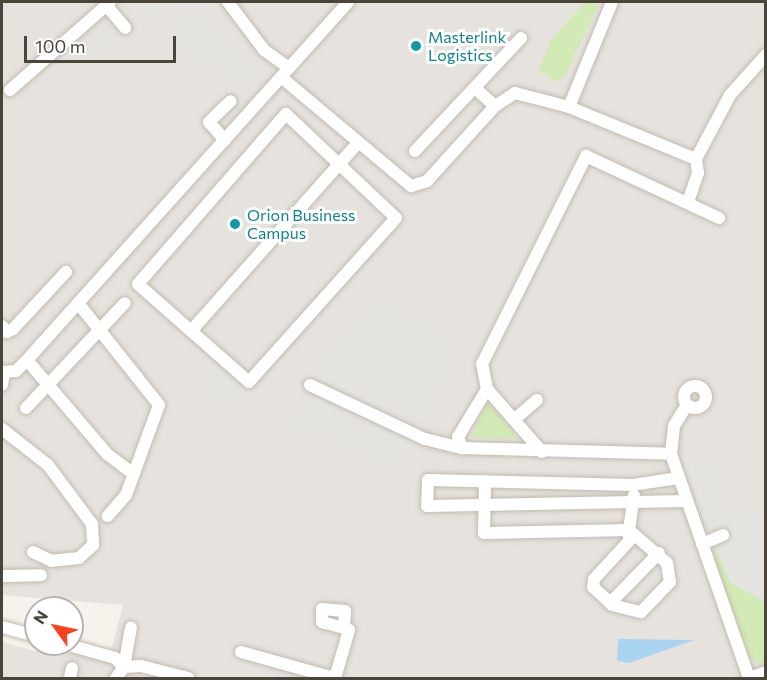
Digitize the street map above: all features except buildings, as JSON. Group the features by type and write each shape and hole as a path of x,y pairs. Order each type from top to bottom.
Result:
{"street":[{"path":"228,2 264,50 285,73 357,144 401,180 419,184 495,106 515,93 569,107 696,159"},
{"path":"2,377 27,360 348,2"},
{"path":"569,107 612,2"},
{"path":"10,90 108,3 125,28"},
{"path":"416,151 521,38"},
{"path":"688,202 698,173 696,159 735,87 765,55"},
{"path":"475,88 495,106"},
{"path":"225,140 209,122 231,101"},
{"path":"286,114 341,163 394,213 392,224 249,382 143,290 139,277 286,114"},
{"path":"191,332 357,144"},
{"path":"542,452 487,389 482,371 490,344 586,156 719,218"},
{"path":"2,326 7,332 13,329 66,272"},
{"path":"78,303 159,405 132,473 126,495 108,516"},
{"path":"26,408 51,383 99,327 125,303"},
{"path":"27,360 51,383 107,454 132,473"},
{"path":"310,385 425,439 462,448 671,454"},
{"path":"462,448 458,437 487,389"},
{"path":"515,419 537,400"},
{"path":"687,405 674,426 671,454 678,478 749,678 765,672"},
{"path":"4,434 48,465 92,524 93,545 79,558 52,561 33,552"},
{"path":"678,478 632,485 428,480 427,506 686,501"},
{"path":"485,480 484,533 629,530 659,553 668,563 670,582 658,598 641,612 610,603 593,587 594,579 628,541 629,530 634,501 632,485"},
{"path":"702,544 723,535"},
{"path":"610,603 659,553"},
{"path":"2,576 42,575"},
{"path":"2,627 24,633"},
{"path":"116,678 124,667 131,628"},
{"path":"241,652 334,678 349,630 344,628"},
{"path":"84,649 115,658 124,667 141,666 188,678"}],"shaded area":[{"path":"2,2 765,2 765,678 2,678 2,642 24,648 24,656 110,654 123,605 84,602 84,596 2,595"},
{"path":"137,2 165,2 108,52 96,39"},
{"path":"166,2 201,2 258,73 241,100 216,71 208,77 168,31 182,19"},
{"path":"362,250 375,262 244,408 229,411 202,386 213,373 192,354 207,337 244,369"},
{"path":"367,296 463,344 400,471 285,425 326,337 342,345"},
{"path":"707,448 731,514 741,506 765,516 765,602 730,582 714,527 706,528 682,458"},
{"path":"635,527 652,531 679,563 673,589 678,593 646,626 640,620 613,619 578,578 610,547 615,551 618,539"},
{"path":"239,633 291,648 290,653 303,658 314,678 288,678 233,663"}],"green space":[{"path":"585,2 599,4 564,78 551,82 551,75 538,72 551,40"},
{"path":"488,403 518,439 471,437"},
{"path":"718,553 730,582 765,602 765,665 749,657 712,554"}],"water":[{"path":"618,639 694,640 629,663 617,661"}],"place":[{"name":"Masterlink Logistics","path":"416,46"},
{"name":"Orion Business Campus","path":"235,224"}]}
